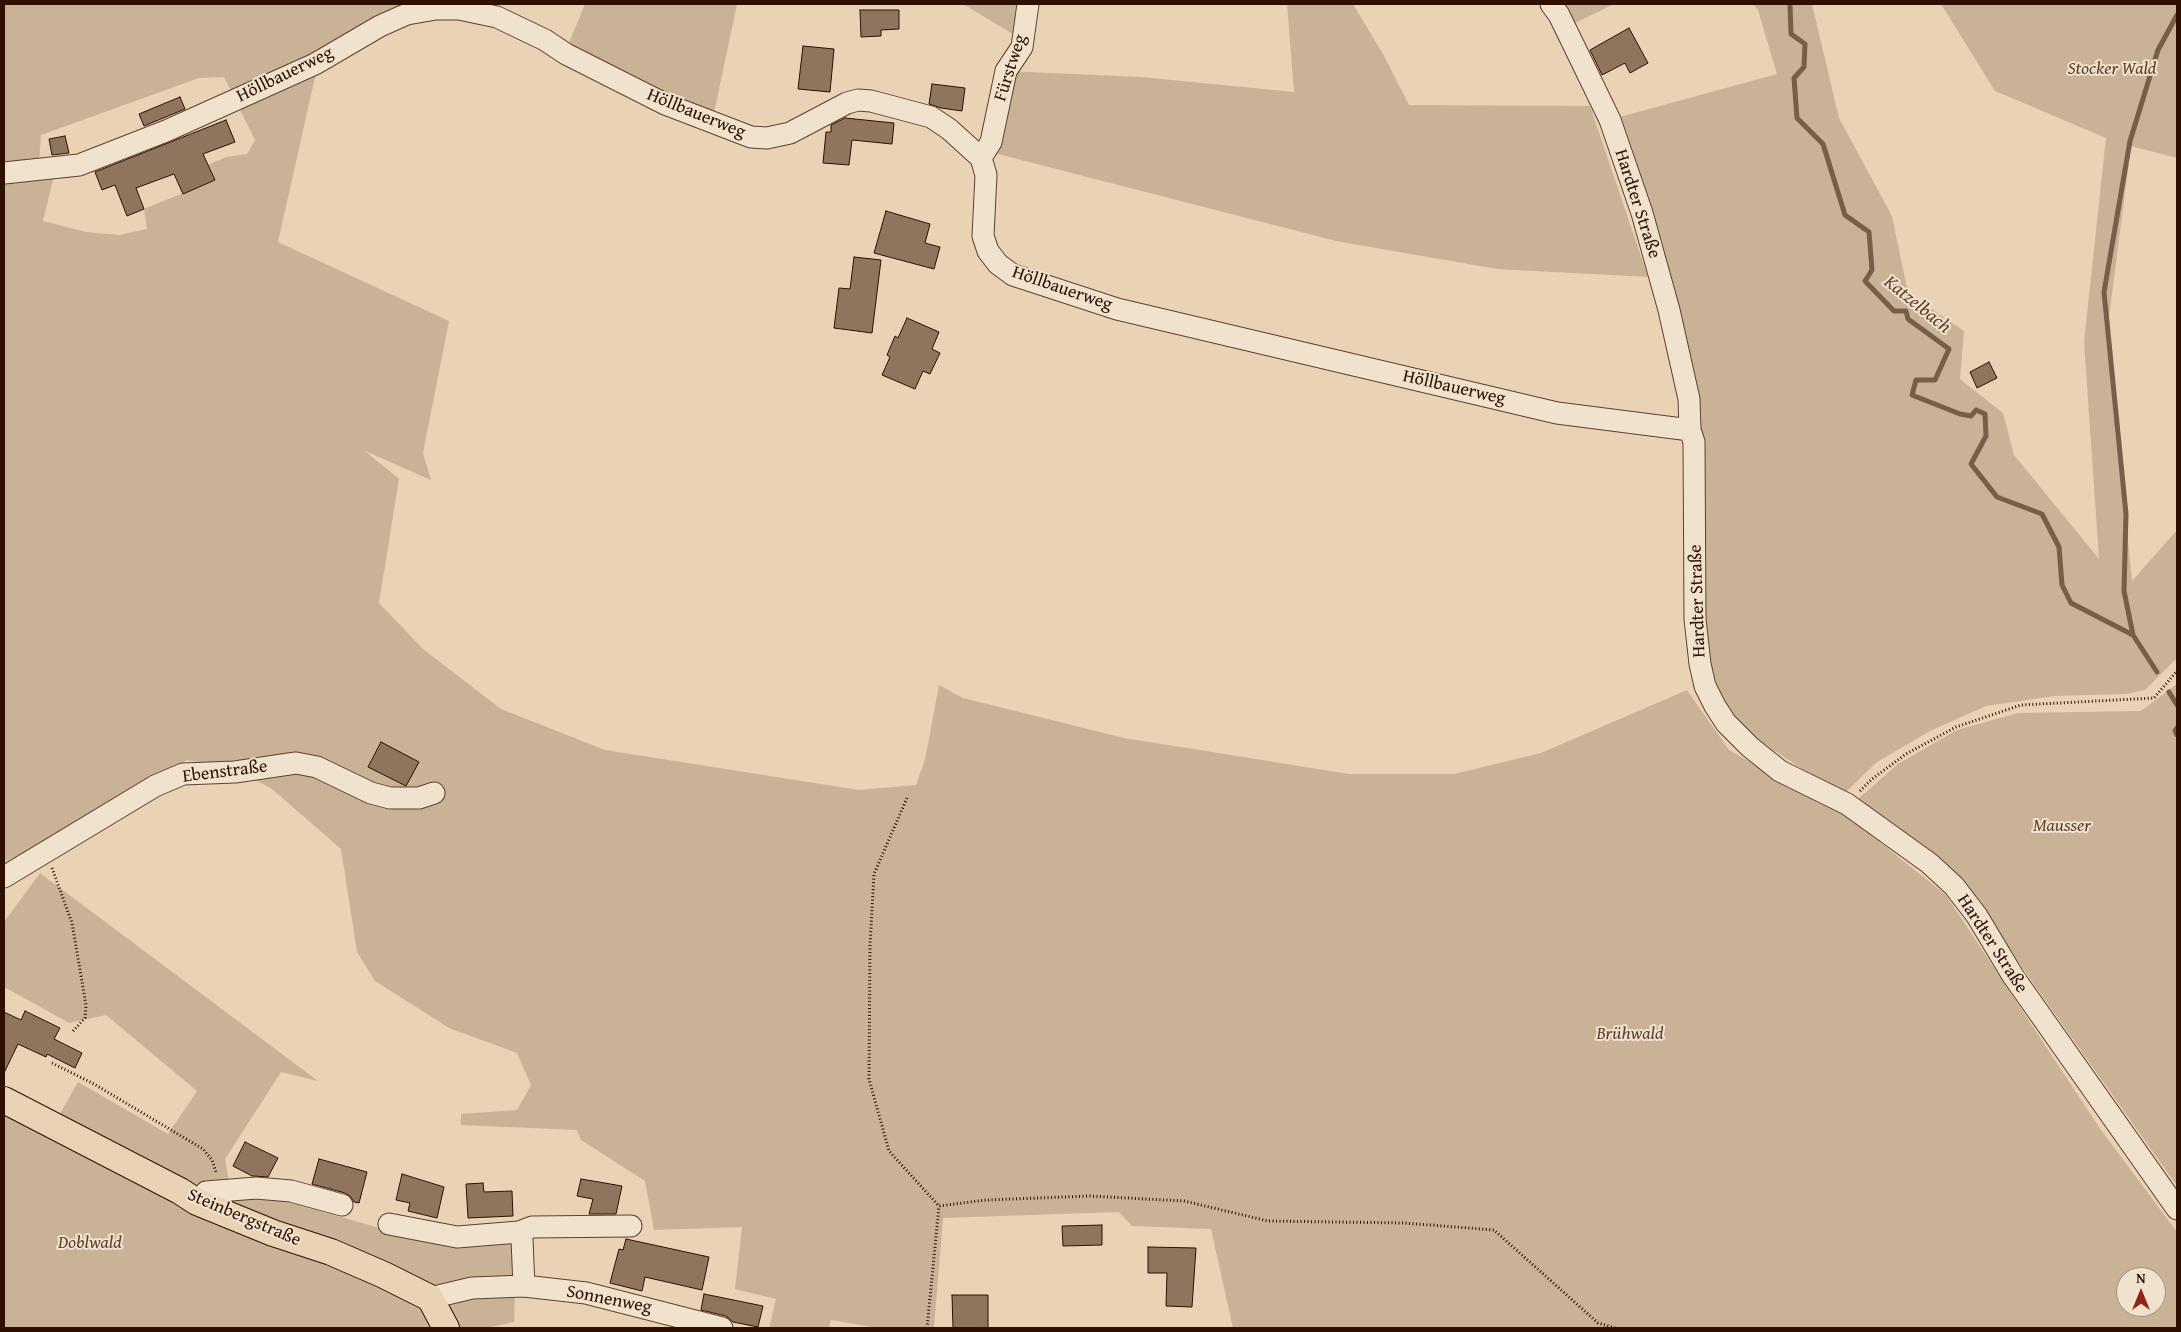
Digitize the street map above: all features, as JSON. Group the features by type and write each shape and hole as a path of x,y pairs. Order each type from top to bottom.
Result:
{"main road":[{"name":"Steinbergstraße","path":"4,1100 180,1191 207,1196 273,1233 331,1252 430,1298"},
{"path":"430,1298 446,1328"}],"street":[{"name":"Fürstweg","path":"980,158 991,142 1006,71 1022,47 1028,4"},
{"name":"Hardter Straße","path":"1551,4 1610,120 1642,213 1671,319 1689,399 1690,430 1694,442 1695,619 1704,686 1726,723 1750,747 1780,771 1847,804 1929,862 1954,886 1977,916 2013,976 2177,1209"},
{"name":"Höllbauerweg","path":"4,173 79,165 166,131 315,64 380,26 407,14 436,9 458,9 497,18 545,40 566,54 665,104 741,134 767,138 790,133 847,103 858,100 871,101 931,117 949,128 980,158 986,176 983,236 988,251 998,264 1013,275 1117,308 1557,413 1690,430"},
{"name":"Ebenstraße","path":"4,877 156,786 183,774 235,772 303,763 335,774 371,793 390,798 419,798 434,793"},
{"path":"207,1196 256,1188 291,1191 342,1205"},
{"path":"389,1224 457,1237 519,1232 532,1227 631,1226"},
{"path":"519,1232 522,1239 524,1286"},
{"name":"Sonnenweg","path":"430,1298 472,1288 524,1286 586,1293 722,1328"}],"path":[{"path":"1847,804 1872,779 1906,754 1956,728 2021,705 2154,698 2177,671"},
{"path":"907,798 874,874 870,945 869,1078 889,1151 939,1206 927,1328"},
{"path":"43,852 54,874 72,923 81,970 86,1006 85,1018 73,1031"},
{"path":"52,1063 94,1084 203,1149 212,1160 216,1169 207,1196"},
{"path":"939,1206 986,1200 1090,1196 1184,1202 1268,1222 1404,1223 1494,1230 1598,1323 1615,1328"}],"green space":[{"path":"4,4 397,4 404,10 234,97 224,77 199,78 41,135 39,161 4,164"},
{"path":"585,4 737,4 713,118 566,50"},
{"path":"963,4 1026,4 1021,24 1011,33"},
{"path":"1287,4 1353,4 1383,54 1409,105 1590,106 1648,277 1497,269 1336,241 990,152 1006,71 1141,77 1294,92"},
{"path":"1549,4 1614,4 1565,28"},
{"name":"Stocker Wald","path":"1753,4 1812,4 1839,118 1892,216 1908,293 1964,331 1960,379 2003,413 2014,455 2099,559 2084,342 2106,138 1995,91 1941,4 2177,4 2177,158 2131,146 2107,333 2132,581 2177,530 2177,658 2145,690 2126,694 2055,696 1986,706 1930,731 1877,762 1846,792 1804,770 1750,735 1723,705 1707,664 1695,401 1616,118 1777,74 1758,10"},
{"name":"Brühwald","path":"316,73 278,242 449,321 423,453 431,480 365,451 399,479 379,603 423,649 501,709 605,750 859,790 916,785 925,760 939,685 963,698 1124,738 1349,774 1454,774 1541,753 1687,690 1729,750 1851,819 1946,895 2101,1130 2177,1232 2177,1328 1233,1328 1211,1229 1132,1226 1119,1212 943,1218 934,1328 877,1328 831,1320 829,1328 769,1328 776,1299 735,1289 742,1227 654,1230 645,1181 581,1140 577,1130 461,1125 461,1114 517,1110 531,1085 517,1053 449,1028 375,981 357,952 341,849 272,789 231,767 187,760 83,826 4,862 4,178 54,176 43,221 86,232 120,235 147,229 144,209 215,180 208,165 226,157 247,154 255,140 238,106"},
{"name":"Mausser","path":"2177,684 2177,1186 2028,976 1984,910 1939,857 1858,799 1898,764 1957,730 2018,713 2141,711"},
{"path":"40,873 318,1081 281,1072 225,1159 229,1181 281,1200 383,1229 507,1238 516,1246 515,1279 477,1278 424,1287 241,1212 56,1121 78,1082 168,1134 197,1091 106,1015 69,1023 4,987 4,922"},
{"name":"Doblwald","path":"4,1108 423,1303 436,1328 4,1328"},
{"path":"515,1291 514,1322 487,1328 459,1328 448,1305 452,1297"}],"building":[{"path":"860,10 899,10 899,29 881,30 881,36 861,37"},
{"path":"1629,28 1648,63 1630,73 1625,63 1602,75 1590,50"},
{"path":"803,46 834,49 830,92 798,89"},
{"path":"932,84 965,88 962,111 929,104"},
{"path":"180,97 185,109 144,126 139,114"},
{"path":"845,118 894,123 892,144 852,140 849,165 823,163 826,132 831,132 831,125"},
{"path":"226,120 235,142 203,154 215,180 183,194 174,174 136,188 144,209 127,216 115,185 102,190 95,172"},
{"path":"65,136 69,153 52,155 49,139"},
{"path":"886,211 930,224 925,243 940,247 934,269 874,253"},
{"path":"854,257 881,260 872,333 834,328 839,288 850,289"},
{"path":"907,318 939,332 932,349 940,353 930,374 923,371 915,389 882,375 890,357 887,355 895,336 898,338"},
{"path":"1989,362 1997,378 1977,388 1970,372"},
{"path":"381,742 419,762 406,786 368,767"},
{"path":"25,1011 60,1028 54,1039 82,1053 75,1068 47,1054 46,1057 18,1044 4,1073 4,1012 21,1020"},
{"path":"245,1142 278,1158 268,1177 252,1176 233,1166"},
{"path":"319,1159 367,1172 359,1203 354,1202 345,1193 312,1184"},
{"path":"402,1174 444,1187 437,1218 408,1211 410,1203 396,1200"},
{"path":"581,1179 622,1186 616,1214 589,1214 593,1199 577,1196"},
{"path":"483,1183 484,1192 512,1191 513,1216 468,1218 466,1184"},
{"path":"1102,1225 1102,1245 1063,1246 1062,1226"},
{"path":"626,1239 709,1257 702,1290 645,1277 642,1291 610,1283 619,1249 623,1250"},
{"path":"1148,1247 1196,1248 1192,1307 1166,1306 1167,1273 1148,1273"},
{"path":"704,1294 763,1306 758,1327 733,1322 726,1316 701,1310"},
{"path":"952,1295 988,1295 988,1328 953,1328"}],"waterway":[{"name":"Katzelbach","path":"1790,4 1791,34 1805,44 1804,67 1794,78 1797,118 1823,144 1845,215 1869,232 1872,270 1865,281 1894,311 1906,311 1908,319 1949,349 1935,380 1916,380 1912,395 1960,414 1971,416 1976,410 1985,414 1986,436 1971,464 1997,497 2042,514 2059,547 2062,585 2071,603 2133,635 2157,672"},
{"path":"2133,635 2124,591 2126,514 2104,292 2130,141 2158,50 2177,15"},
{"name":"Katzelbach","path":"2169,692 2177,705"},
{"name":"Katzelbach","path":"2177,728 2175,731 2177,735"}]}
